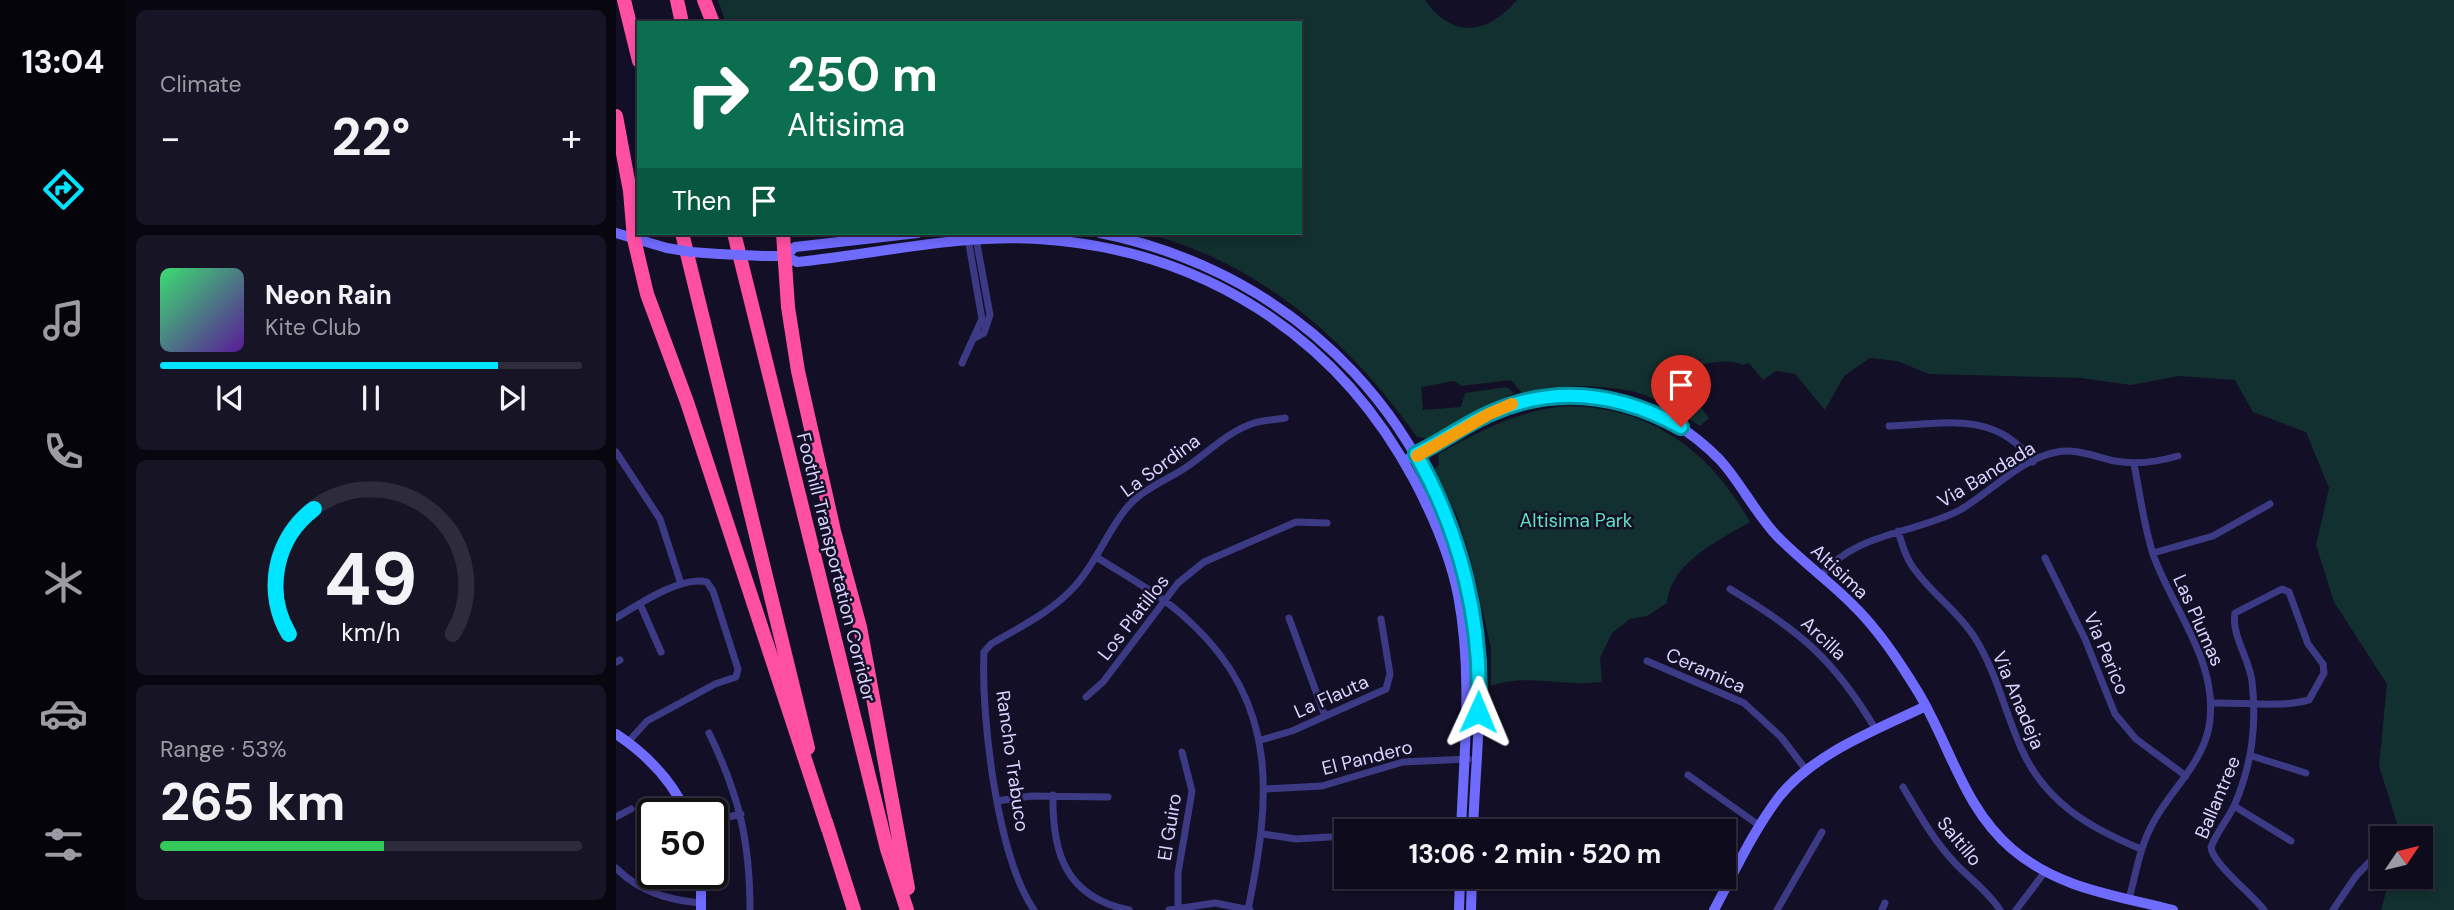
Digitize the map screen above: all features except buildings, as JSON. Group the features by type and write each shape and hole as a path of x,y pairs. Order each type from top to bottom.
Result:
{"highway":[{"path":"624,0 637,53"},
{"path":"677,0 682,21"},
{"path":"704,0 712,21"},
{"path":"616,116 630,191 634,239 647,294 687,402 854,910"},
{"path":"682,235 828,829"},
{"name":"Foothill Transportation Corridor","path":"734,235 887,849 907,910"},
{"path":"783,235 798,371 860,627 913,910"}],"main road":[{"path":"616,233 667,248 785,256 797,262 972,237 1041,239 1124,251 1172,266 1240,297 1306,342 1334,367 1377,418 1404,461 1433,517 1458,595 1467,683 1472,819"},
{"path":"785,256 795,247 900,235"},
{"path":"1109,235 1164,248 1193,260 1233,278 1278,307 1324,341 1347,363 1390,415 1416,454 1451,528 1469,593 1479,688 1462,819"},
{"name":"Altisima","path":"1404,461 1489,414 1536,398 1585,395 1631,404 1681,427 1722,462 1775,533 1878,634 1926,706 1968,797 1981,816 2013,850 2045,873 2083,890 2173,910"},
{"path":"1714,910 1760,826 1780,796 1807,771 1876,730 1926,706"},
{"path":"616,734 662,774 677,798"},
{"path":"701,889 701,907"},
{"path":"1459,910 1460,889"},
{"path":"1471,910 1472,889"}],"street":[{"path":"962,363 982,319 972,237"},
{"name":"La Sordina","path":"984,652 991,644 1053,606 1074,588 1098,558 1112,527 1127,507 1144,492 1183,469 1227,436 1253,423 1285,418"},
{"path":"1889,426 1972,423 1987,426 2012,438 2034,462"},
{"path":"616,452 660,519 681,584"},
{"name":"Via Bandada","path":"1821,576 1842,557 1877,538 1939,520 1962,509 2034,462 2056,452 2074,452 2134,464 2178,456"},
{"name":"Las Plumas","path":"2129,899 2141,849 2164,805 2202,750 2211,703 2204,663 2153,553 2134,464"},
{"path":"2153,553 2213,536 2270,504"},
{"name":"Los Platillos","path":"1086,697 1103,682 1178,583 1215,557 1296,522 1327,523"},
{"name":"Via Anadeja","path":"1898,531 1915,571 1954,610 1979,645 2000,687 2021,749 2035,775 2065,808 2084,822 2141,849"},
{"path":"1098,558 1166,601 1199,631 1224,660 1261,740 1266,789 1263,834 1249,910 1215,904 1169,910"},
{"name":"Via Perico","path":"2045,558 2085,639 2115,714 2136,739 2186,776"},
{"path":"616,618 681,584 698,580 707,582 713,591 738,669 736,677 715,684 647,721 628,742"},
{"name":"Arcilla","path":"1730,589 1770,613 1826,658 1876,730"},
{"name":"Ballantree","path":"2253,702 2297,703 2309,700 2324,673 2323,664 2308,644 2289,592 2282,589 2235,613 2233,624 2247,658 2253,702 2252,756 2234,806 2214,839 2211,854 2264,910"},
{"path":"640,604 661,652"},
{"path":"1289,618 1308,676 1325,716"},
{"name":"La Flauta","path":"1261,740 1386,689 1390,674 1381,620"},
{"name":"Rancho Trabuco","path":"984,652 989,743 997,801 1017,880 1034,910"},
{"name":"Ceramica","path":"1647,661 1744,703 1781,737 1807,771"},
{"path":"2211,703 2253,702"},
{"path":"709,733 730,777 741,814 750,859 750,910"},
{"name":"El Guiro","path":"1178,908 1178,873 1192,792 1182,752"},
{"path":"2252,756 2306,773"},
{"name":"El Pandero","path":"1266,789 1322,786 1403,762 1470,759"},
{"path":"1689,775 1760,826"},
{"name":"Saltillo","path":"1903,788 1932,836 1955,863 1991,897 2000,910"},
{"path":"1053,795 1052,832 1057,850 1072,876 1095,898 1129,910"},
{"path":"997,801 1053,795 1108,797"},
{"path":"2234,806 2291,841"},
{"path":"616,817 631,809"},
{"path":"728,817 741,814"},
{"path":"1777,910 1822,832"},
{"path":"1263,834 1296,839 1334,837"},
{"path":"2333,910 2356,876 2370,861"},
{"path":"616,868 640,888 701,907"},
{"path":"2016,910 2045,873"}],"green space":[{"path":"718,0 1425,0 1447,22 1471,28 1494,20 1517,0 2454,0 2454,910 2381,910 2387,889 2433,889 2433,826 2398,826 2379,766 2387,684 2334,602 2316,545 2329,488 2306,432 2253,412 2235,380 2179,376 2131,385 2081,378 1929,374 1897,361 1870,358 1844,376 1825,410 1795,374 1776,371 1763,380 1749,363 1743,365 1723,362 1694,369 1689,372 1688,380 1683,385 1709,418 1700,426 1657,400 1614,388 1582,386 1522,393 1511,380 1461,386 1454,381 1421,387 1423,410 1461,407 1465,393 1507,387 1514,393 1428,439 1417,437 1362,369 1332,338 1298,310 1226,263 1150,235 1302,235 1302,21 725,21"},
{"name":"Altisima Park","path":"1569,406 1599,408 1626,415 1676,438 1717,474 1750,522 1711,545 1687,564 1670,589 1667,603 1647,616 1630,619 1612,633 1600,658 1602,682 1531,680 1491,686 1491,648 1458,518 1434,469 1439,465 1438,454 1485,429 1517,416"}],"slow traffic":[{"path":"1417,456 1416,454 1489,414 1512,404"}],"route":[{"path":"1478,712 1476,637 1467,583 1444,512 1416,454 1489,414 1536,398 1577,395 1612,398 1655,412 1681,427"}]}
